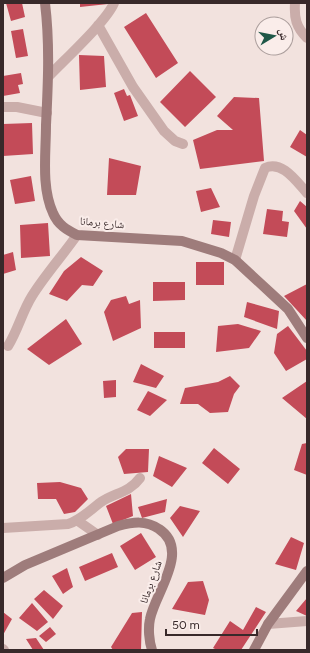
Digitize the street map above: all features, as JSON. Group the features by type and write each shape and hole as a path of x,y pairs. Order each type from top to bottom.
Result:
{"street":[{"name":"شارع برمانا","path":"45,3 48,27 45,163 47,194 53,214 63,228 77,234 182,241 221,253 235,260 288,309 307,338"},
{"path":"48,77 98,25 112,9 114,3"},
{"path":"296,3 294,18 300,31 307,38"},
{"path":"98,25 132,87 164,131 174,142 183,144"},
{"path":"3,107 18,107 47,113"},
{"path":"235,260 254,196 265,168 271,165 278,166 307,193"},
{"path":"8,346 18,329 24,309 32,296 77,234"},
{"path":"3,528 68,524 78,521 103,501 131,488 140,478"},
{"path":"78,521 98,535"},
{"name":"شارع برمانا","path":"3,578 25,564 132,522 152,524 167,534 172,544 172,559 150,619 152,650"},
{"path":"254,650 268,624 307,571"},
{"path":"268,624 307,621"}],"building":[{"path":"6,3 22,3 25,17 11,21"},
{"path":"80,3 108,3 108,4 80,7"},
{"path":"146,13 178,63 156,78 124,27"},
{"path":"23,29 28,56 16,58 11,31"},
{"path":"79,55 104,56 106,87 80,90"},
{"path":"190,71 216,97 185,127 160,102"},
{"path":"21,73 23,84 18,85 20,93 3,96 3,76"},
{"path":"124,89 127,96 130,95 138,116 124,121 114,93"},
{"path":"234,97 259,98 264,161 200,169 193,140 217,130 233,130 217,116"},
{"path":"32,123 33,154 3,156 3,124"},
{"path":"300,130 307,135 307,157 290,147"},
{"path":"109,158 141,166 136,195 107,195"},
{"path":"31,176 35,201 15,204 10,180"},
{"path":"211,188 220,207 201,212 196,191"},
{"path":"300,201 307,207 307,229 294,211"},
{"path":"267,209 283,211 282,221 289,222 287,237 263,234"},
{"path":"213,220 231,222 229,237 211,234"},
{"path":"48,223 50,256 21,258 20,225"},
{"path":"13,252 16,270 3,274 3,255"},
{"path":"81,257 103,271 93,286 82,285 67,301 49,294 64,271"},
{"path":"196,262 224,262 224,285 196,285"},
{"path":"153,282 185,282 185,300 153,301"},
{"path":"307,284 307,321 284,296"},
{"path":"126,296 129,304 140,300 141,328 113,341 104,312 111,300"},
{"path":"247,302 279,311 277,329 244,317"},
{"path":"66,319 82,344 49,365 27,349"},
{"path":"238,324 261,331 249,348 216,352 218,326"},
{"path":"288,326 307,351 307,359 286,371 274,353 277,334"},
{"path":"154,332 185,332 185,348 154,348"},
{"path":"141,364 164,376 156,388 133,382"},
{"path":"230,376 240,386 234,394 228,412 210,413 198,404 180,404 185,388 218,382"},
{"path":"116,380 116,397 104,398 103,381"},
{"path":"307,381 307,419 282,398"},
{"path":"148,391 167,400 150,416 137,410"},
{"path":"307,443 307,475 294,470 302,444"},
{"path":"214,448 240,469 228,484 202,463"},
{"path":"126,449 149,449 148,472 124,474 118,457"},
{"path":"159,456 187,468 172,487 153,476"},
{"path":"60,482 81,488 88,499 75,512 64,514 56,499 38,499 37,483"},
{"path":"131,494 133,516 113,524 106,506"},
{"path":"167,499 165,512 142,518 138,507"},
{"path":"180,506 200,511 183,537 170,518"},
{"path":"141,533 156,557 135,570 120,546"},
{"path":"291,537 304,543 296,570 275,564"},
{"path":"112,553 118,567 85,581 79,567"},
{"path":"67,568 73,587 63,594 52,576"},
{"path":"203,581 209,600 205,615 172,609 188,582"},
{"path":"44,590 63,606 53,619 34,599"},
{"path":"307,598 307,616 296,611"},
{"path":"32,603 48,622 37,631 19,618"},
{"path":"256,607 266,612 241,650 217,650 213,648 230,621 243,630"},
{"path":"3,612 12,619 3,635"},
{"path":"142,612 141,650 113,650 111,647 132,613"},
{"path":"50,627 56,634 46,642 39,636"},
{"path":"36,638 44,650 33,650 26,639"}]}
